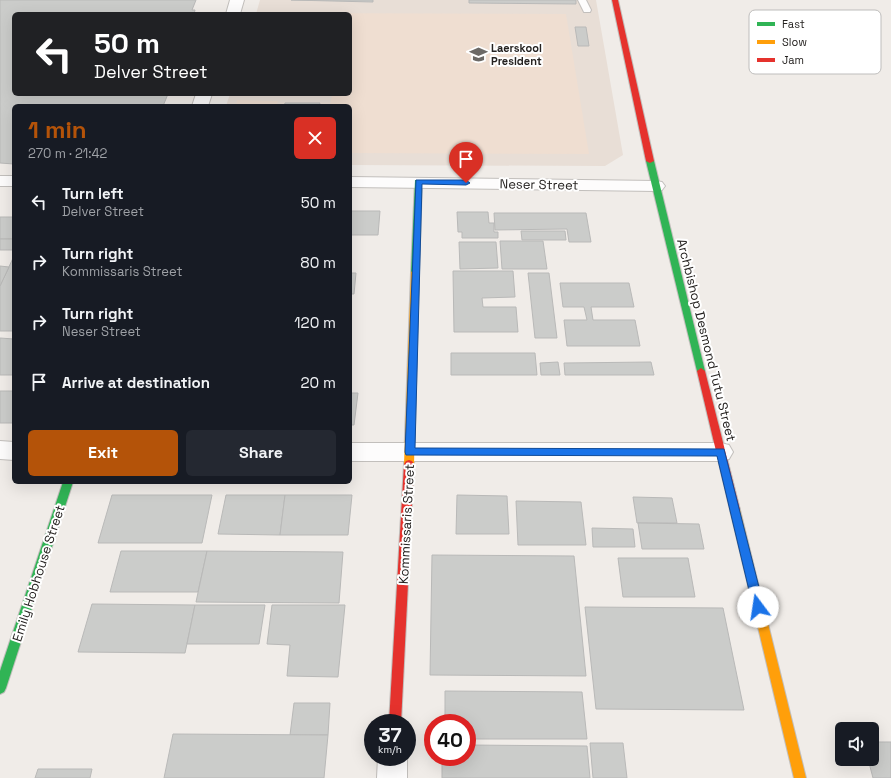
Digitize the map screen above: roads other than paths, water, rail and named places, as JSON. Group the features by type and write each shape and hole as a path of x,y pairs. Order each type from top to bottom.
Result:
{"street":[{"path":"233,12 238,0"},
{"name":"Archbishop Desmond Tutu Street","path":"615,0 656,186 800,778"},
{"path":"0,181 12,181"},
{"name":"Neser Street","path":"352,182 656,186"},
{"name":"Kommissaris Street","path":"395,714 410,452 418,182"},
{"path":"0,450 12,451"},
{"path":"352,452 721,452"},
{"name":"Emily Hobhouse Street","path":"0,688 67,484"},
{"path":"392,778 393,766"}],"lane":[{"path":"582,0 587,10"}],"place":[{"name":"Laerskool President","path":"478,54"}]}
